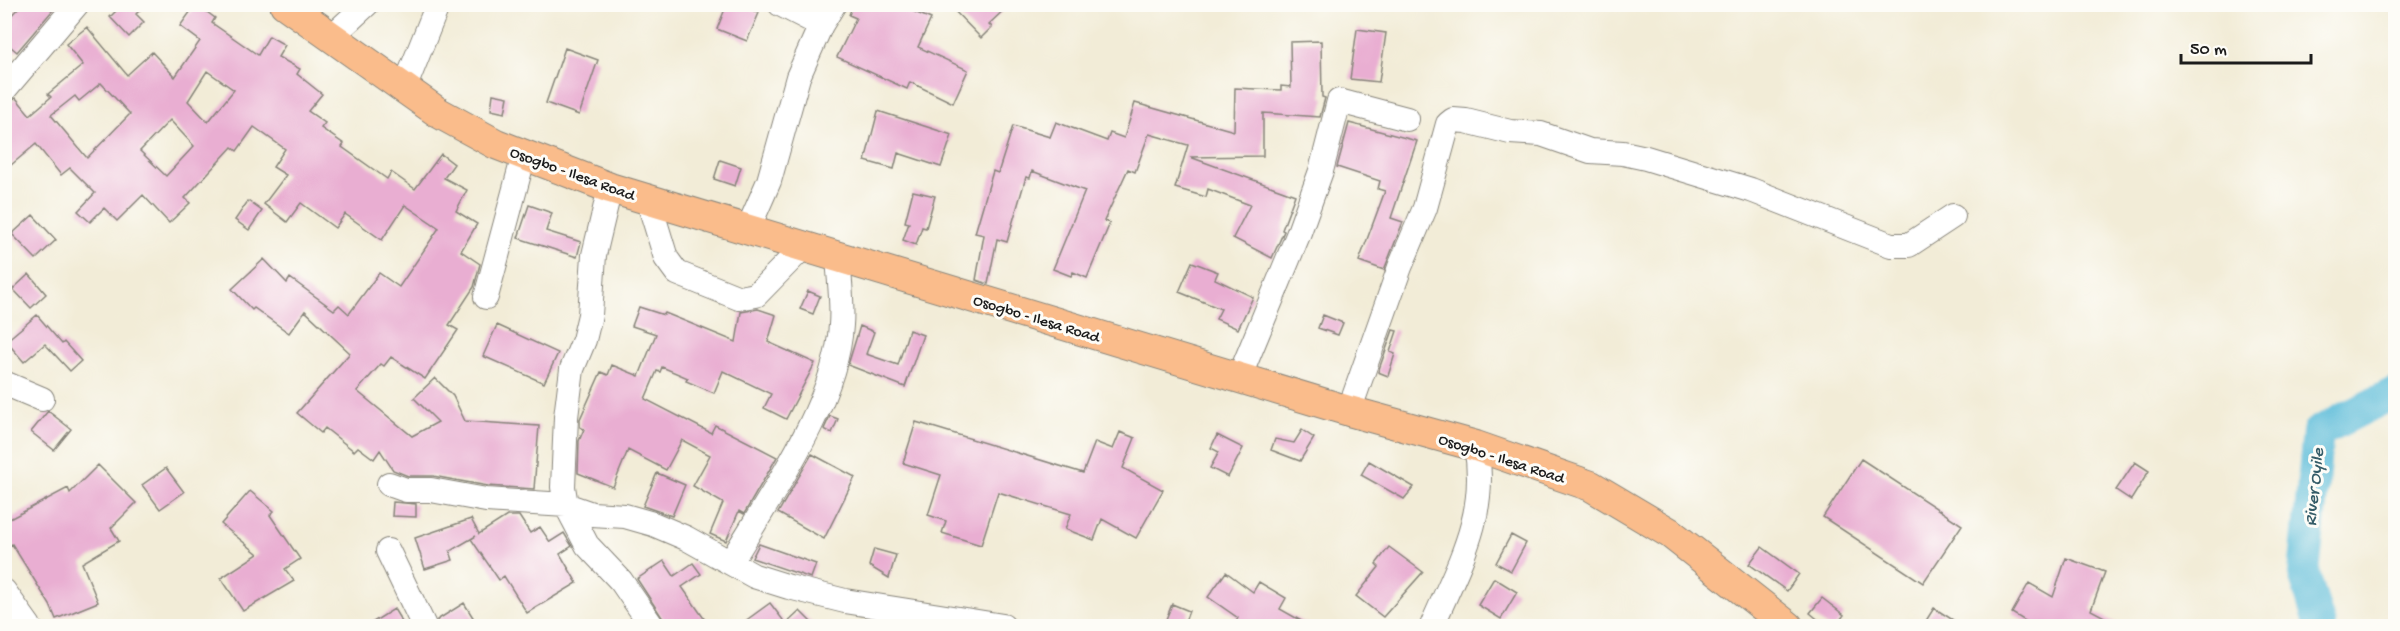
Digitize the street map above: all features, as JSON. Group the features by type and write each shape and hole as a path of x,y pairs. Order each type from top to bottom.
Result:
{"main road":[{"name":"Osogbo - Ilesa Road","path":"285,4 404,89 458,123 496,144 610,188 1348,411 1476,446 1591,486 1670,533 1788,627"}],"street":[{"path":"4,90 77,4"},
{"path":"330,38 367,4"},
{"path":"404,89 438,4"},
{"path":"780,4 821,26"},
{"path":"748,229 769,181 798,77 821,26 834,4"},
{"path":"1239,378 1298,235 1321,171 1338,101 1407,119"},
{"path":"1348,411 1400,267 1425,208 1448,124 1453,120 1510,132 1541,134 1590,151 1623,153 1646,158 1751,190 1891,245 1909,245 1953,216"},
{"path":"486,297 524,155"},
{"path":"566,506 563,487 572,369 584,340 590,315 594,255 610,188"},
{"path":"648,199 666,258 677,273 739,298 756,295 804,246"},
{"path":"731,562 824,400 836,359 842,326 838,256"},
{"path":"4,383 42,399"},
{"path":"1432,627 1475,524 1480,496 1480,468 1476,446"},
{"path":"389,484 406,490 431,490 486,500 566,506 584,521 600,562 621,581 652,627"},
{"path":"584,521 625,516 653,524 731,562 754,576 846,601 1003,627"},
{"path":"388,551 424,627"},
{"path":"4,591 29,627"}],"building":[{"path":"22,4 58,4 17,52 4,41 4,23"},
{"path":"123,4 146,4 136,14 144,22 129,37 110,17"},
{"path":"196,4 215,18 212,23 258,55 269,36 285,45 278,57 300,69 297,74 322,94 308,111 325,123 321,128 344,144 342,147 387,179 391,172 415,189 441,154 454,164 444,178 467,190 456,211 477,224 461,251 480,264 474,287 449,325 458,330 425,379 391,357 384,366 381,364 357,391 412,436 438,422 414,398 435,378 453,396 465,421 539,426 534,489 488,486 433,476 408,476 393,470 380,450 374,459 358,447 354,451 325,428 321,433 297,413 350,353 305,311 289,333 254,308 252,310 232,289 264,259 287,283 290,278 334,310 339,305 349,314 379,273 399,287 439,228 405,205 382,240 345,214 335,228 301,203 287,222 264,204 286,175 273,167 285,149 254,127 237,151 232,147 185,198 190,203 169,223 143,195 117,221 104,208 90,222 78,211 95,193 70,168 61,175 36,144 4,171 4,107 16,98 30,115 51,97 48,94 83,65 66,44 87,27 127,75 152,52 175,77 200,41 180,26","holes":["207,71 234,90 208,122 188,101","101,83 130,114 87,158 51,115 75,96 79,101","170,120 194,146 166,176 140,151"]},
{"path":"727,4 739,4 759,13 747,41 717,29"},
{"path":"853,4 896,4 931,19 918,47 968,70 953,103 910,82 907,89 837,57 856,18 849,15"},
{"path":"948,4 1010,4 989,24 992,27 981,38"},
{"path":"1357,29 1386,33 1379,82 1350,79"},
{"path":"1321,41 1322,97 1325,98 1320,117 1263,113 1263,156 1190,157 1295,195 1282,230 1284,231 1272,258 1233,238 1250,205 1208,189 1206,197 1175,188 1188,145 1149,134 1135,172 1128,169 1104,221 1110,223 1087,278 1073,272 1071,276 1053,269 1085,191 1032,171 1030,178 1026,177 1007,242 997,239 988,284 976,280 984,235 975,233 993,171 998,173 1013,126 1050,137 1056,122 1107,141 1110,133 1124,138 1135,103 1234,131 1235,88 1281,90 1281,86 1291,87 1290,42"},
{"path":"565,48 598,60 579,115 546,103"},
{"path":"493,94 508,97 505,113 491,110"},
{"path":"878,111 952,135 941,167 898,153 894,169 865,161"},
{"path":"1349,123 1417,141 1391,218 1403,222 1384,270 1359,261 1385,191 1378,189 1380,181 1337,167"},
{"path":"720,160 741,167 735,186 714,179"},
{"path":"913,191 935,196 926,228 922,227 916,245 903,240 909,223 905,222"},
{"path":"248,201 262,211 249,230 235,220"},
{"path":"529,205 552,213 546,231 581,242 577,257 518,238"},
{"path":"33,215 56,240 36,259 12,234"},
{"path":"1192,262 1218,272 1215,279 1253,297 1238,329 1216,319 1221,309 1179,292"},
{"path":"29,274 46,294 31,308 13,289"},
{"path":"808,291 820,296 813,314 800,309"},
{"path":"639,307 664,315 665,313 736,342 741,312 758,309 776,315 768,342 815,363 786,419 764,408 771,394 723,371 714,393 662,367 660,372 657,371 645,399 711,433 715,425 777,457 744,514 739,511 726,541 710,534 723,503 693,486 710,455 682,440 666,470 628,450 613,487 578,473 579,441 584,429 580,427 580,419 601,372 608,375 612,365 639,376 656,334 632,326"},
{"path":"37,315 62,344 64,342 81,361 70,371 45,344 24,362 6,341"},
{"path":"1323,315 1343,323 1338,335 1318,328"},
{"path":"497,325 558,353 544,383 483,356"},
{"path":"860,326 874,332 866,354 898,365 909,330 923,335 905,387 848,365"},
{"path":"1393,330 1397,331 1390,352 1395,354 1388,376 1378,372"},
{"path":"48,411 71,429 54,450 31,432"},
{"path":"830,416 838,419 832,433 824,429"},
{"path":"916,422 1083,473 1095,442 1113,449 1120,432 1135,438 1123,468 1163,490 1136,538 1102,519 1094,540 1065,529 1071,514 998,492 981,545 942,533 946,521 928,515 941,475 903,463"},
{"path":"1302,430 1314,438 1300,461 1271,450 1275,439 1294,443"},
{"path":"1217,435 1243,448 1228,477 1210,468 1219,452 1211,448"},
{"path":"812,454 855,477 824,539 778,513"},
{"path":"1861,459 1962,525 1923,583 1823,517"},
{"path":"1369,461 1414,487 1404,499 1361,475"},
{"path":"2135,462 2149,471 2131,500 2116,490"},
{"path":"98,465 136,503 111,528 119,541 82,563 98,602 56,619 50,605 12,544 4,548 4,522 68,488 70,493"},
{"path":"166,468 184,492 160,509 142,485"},
{"path":"657,473 685,485 672,516 643,506"},
{"path":"250,491 274,511 270,515 300,559 285,569 294,581 243,611 221,578 258,554 221,524"},
{"path":"393,502 416,504 416,517 392,516"},
{"path":"507,516 519,516 530,533 540,527 550,542 564,533 572,546 560,554 577,583 527,613 504,576 499,580 471,539 476,536 450,551 453,560 425,569 415,538 471,519 479,534"},
{"path":"1511,535 1526,543 1511,571 1496,563"},
{"path":"759,544 816,564 811,578 752,558"},
{"path":"1389,547 1423,572 1383,617 1356,596 1379,567 1376,564"},
{"path":"1762,547 1799,574 1787,591 1749,564"},
{"path":"874,549 896,555 889,578 869,566"},
{"path":"2066,558 2105,572 2091,610 2123,627 2035,627 2012,613 2029,583 2053,597"},
{"path":"664,561 674,576 693,563 701,574 682,587 710,627 669,627 665,622 637,579"},
{"path":"1226,572 1253,592 1259,582 1286,598 1280,609 1312,627 1233,627 1238,618 1208,597"},
{"path":"1494,578 1517,592 1501,619 1478,605"},
{"path":"1822,598 1844,615 1835,627 1827,627 1810,613"},
{"path":"464,603 479,627 438,627 437,620"},
{"path":"770,603 786,624 800,611 816,627 737,627"},
{"path":"1172,604 1189,611 1183,627 1163,627"},
{"path":"1934,608 1964,627 1922,627"},
{"path":"394,609 405,627 365,627"}],"waterway":[{"name":"River Oyile","path":"2320,626 2304,574 2318,432 2396,392"}]}
